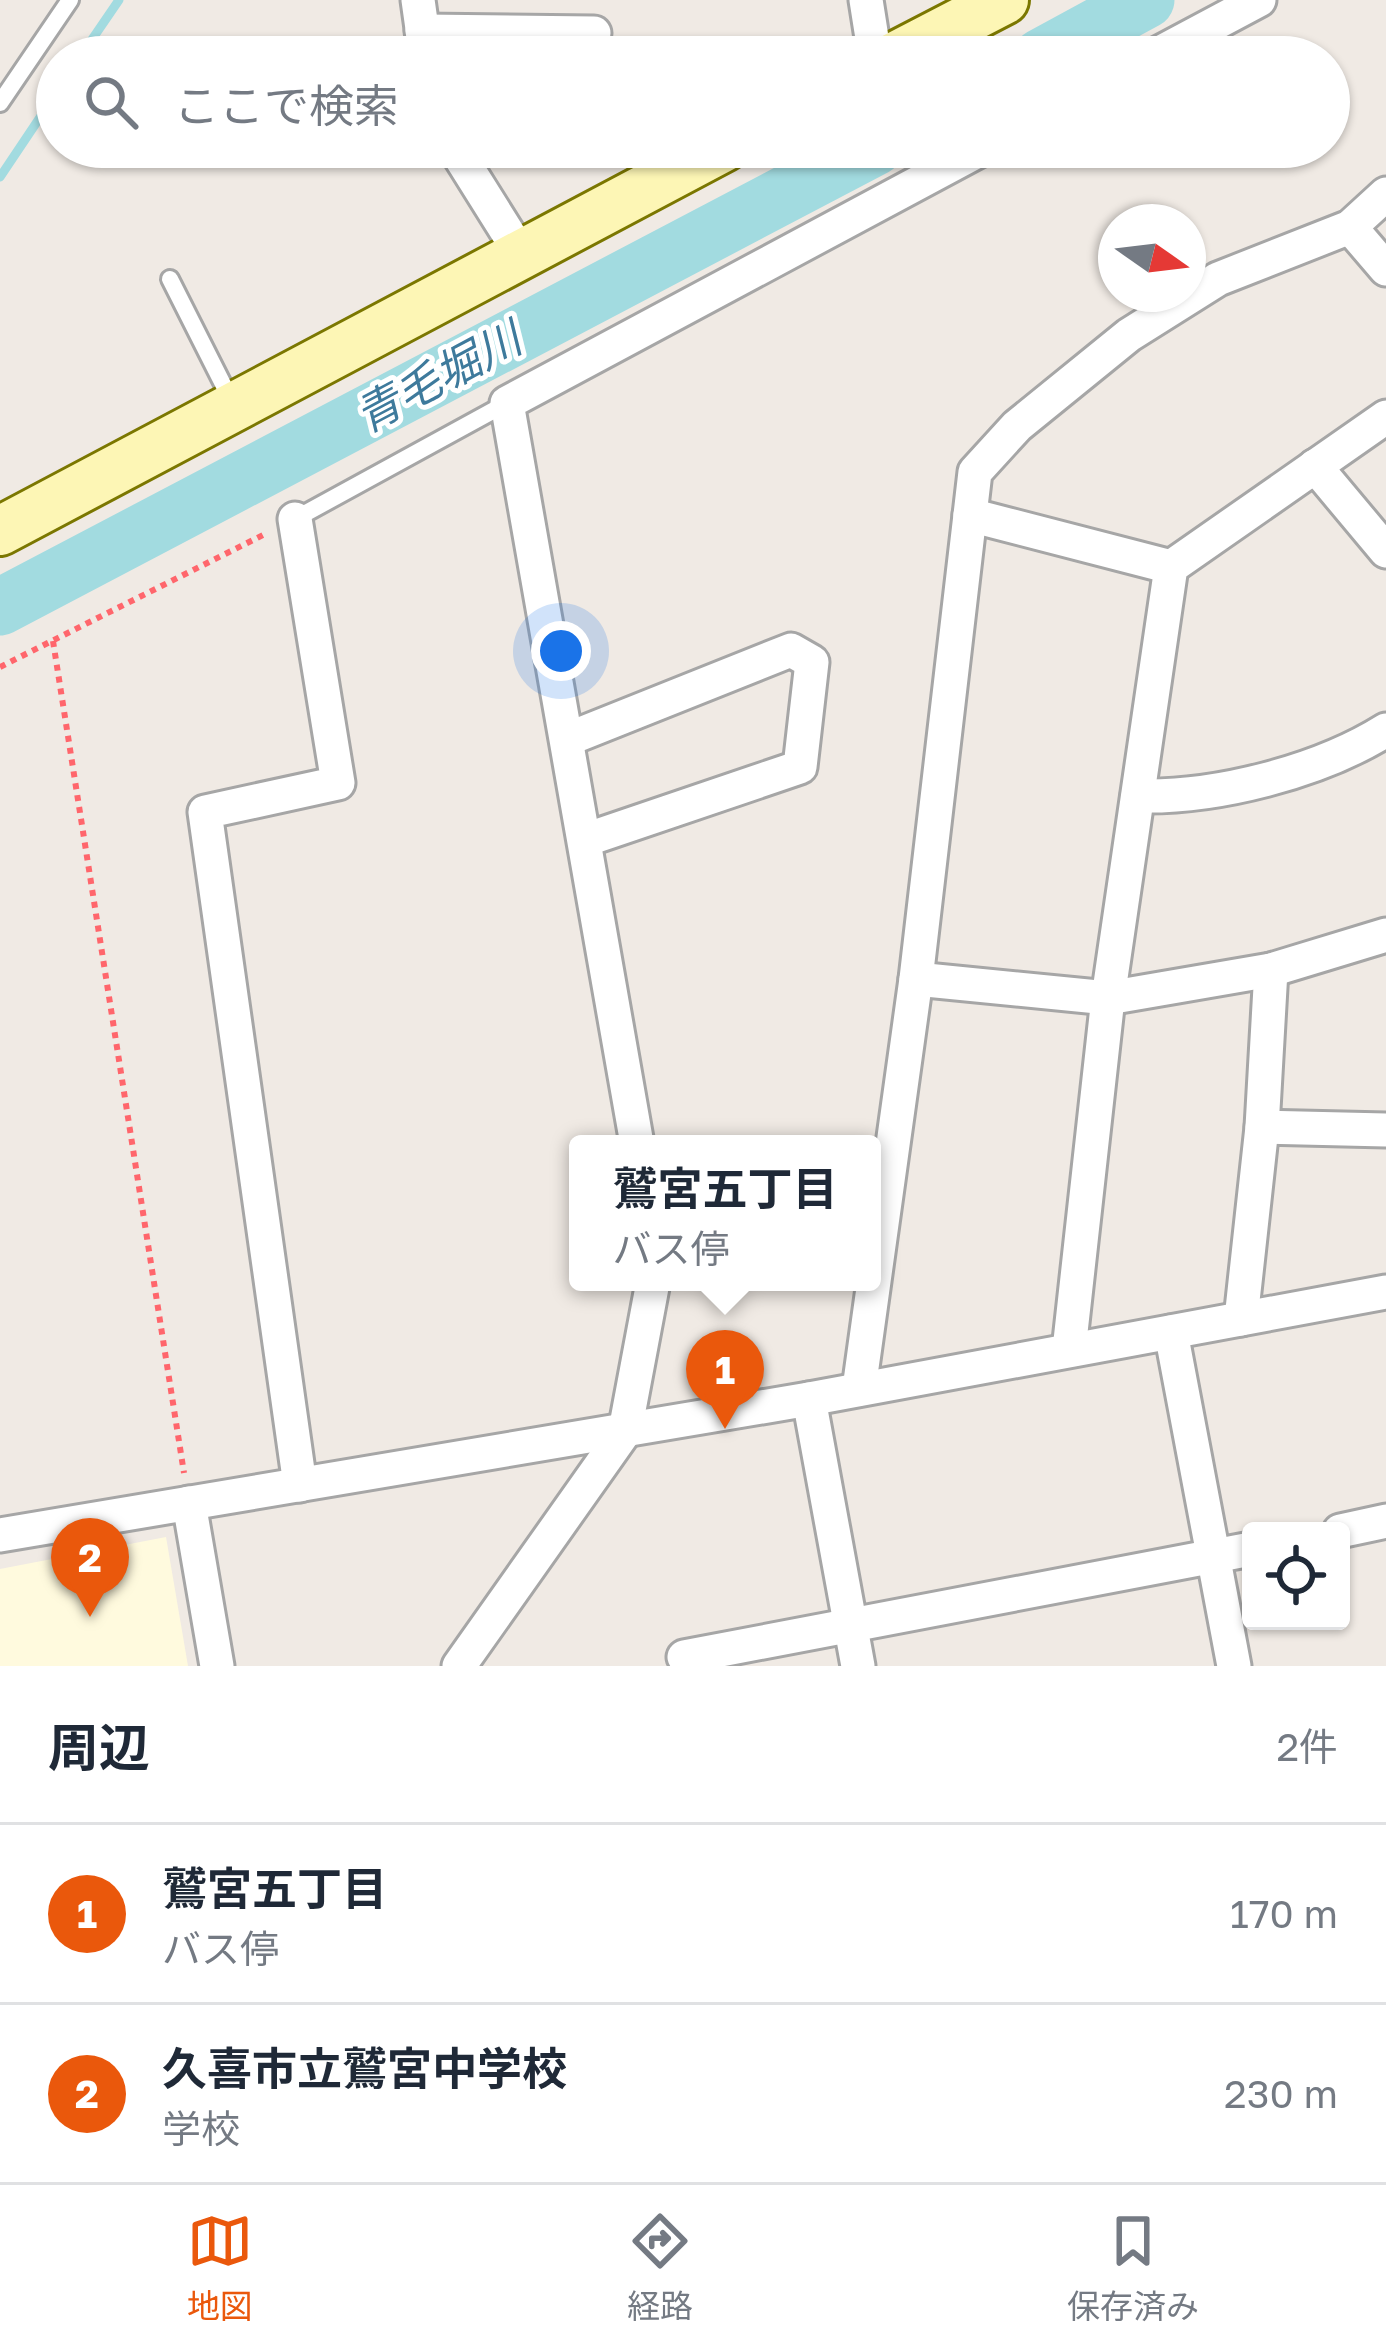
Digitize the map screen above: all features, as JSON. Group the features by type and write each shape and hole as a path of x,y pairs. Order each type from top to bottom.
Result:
{"street":[{"path":"866,0 872,36"},
{"path":"935,36 1004,0"},
{"path":"1191,36 1258,0"},
{"path":"422,29 594,33"},
{"path":"467,168 521,254"},
{"path":"0,531 684,168"},
{"path":"635,1135 508,403 946,168"},
{"path":"881,1231 916,979 975,472 1017,425 1129,334 1218,279 1350,227 1386,194"},
{"path":"1350,227 1386,269"},
{"path":"1069,1350 1108,998 1171,567 1386,417"},
{"path":"1316,466 1386,551"},
{"path":"970,515 1171,567"},
{"path":"295,519 338,782 205,812 301,1485"},
{"path":"568,740 790,650 812,662 800,767 585,840"},
{"path":"1138,796 1176,797 1277,777 1386,730"},
{"path":"916,979 1108,998 1271,970 1386,935"},
{"path":"1240,1318 1262,1127 1271,970"},
{"path":"1262,1127 1386,1130"},
{"path":"459,1666 625,1431 651,1291"},
{"path":"859,1389 873,1291"},
{"path":"0,1535 809,1399 1386,1292"},
{"path":"1171,1331 1234,1666"},
{"path":"809,1399 858,1666"},
{"path":"189,1503 218,1666"},
{"path":"1350,1529 1386,1521"},
{"path":"684,1657 1242,1551"}],"lane":[{"path":"46,36 70,0"},
{"path":"0,103 36,50"},
{"path":"170,279 235,406"},
{"path":"295,519 508,403"}],"path":[{"path":"0,667 295,519"},
{"path":"52,641 189,1503"}],"shaded area":[{"path":"166,1537 188,1666 0,1666 0,1569"}],"waterway":[{"path":"94,36 119,0"},
{"name":"青毛堀川","path":"1080,36 1146,0"},
{"path":"0,177 36,123"},
{"name":"青毛堀川","path":"0,607 835,168"}],"place":[{"name":"鷲宮五丁目","path":"725,1429"},
{"name":"久喜市立鷲宮中学校","path":"90,1617"}]}
